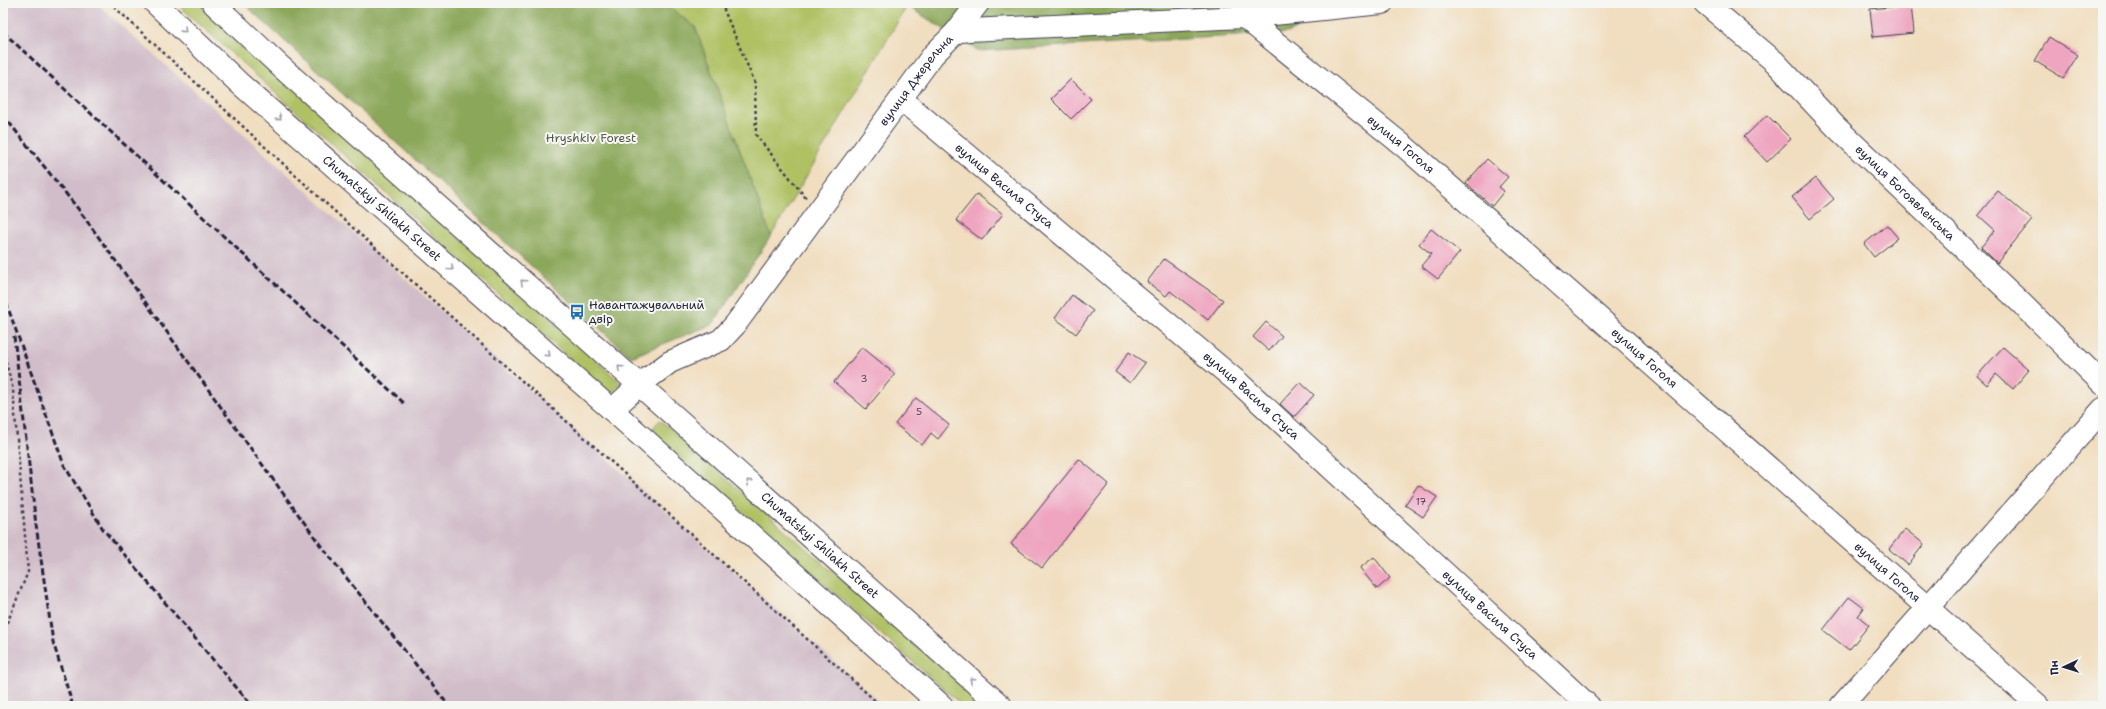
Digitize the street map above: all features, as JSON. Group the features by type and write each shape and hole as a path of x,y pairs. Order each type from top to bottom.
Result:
{"street":[{"name":"Chumatskyi Shliakh Street","path":"156,3 239,83 612,410 942,706"},
{"name":"Chumatskyi Shliakh Street","path":"213,3 292,76 1001,706"},
{"path":"956,32 978,3"},
{"name":"вулиця Джерельна","path":"639,385 670,362 721,340 818,213 933,55 956,32 998,28 1244,17 1382,3"},
{"name":"вулиця Богоявленська","path":"1705,3 1774,62 1837,128 2020,302 2103,384"},
{"name":"вулиця Гоголя","path":"1244,17 1405,147 2039,706"},
{"name":"вулиця Василя Стуса","path":"901,99 1240,384 1589,706"},
{"path":"612,410 639,385"},
{"path":"1841,706 2103,409"}],"path":[{"path":"110,3 326,204 881,706"},
{"path":"721,3 755,83 756,135 818,213"},
{"path":"3,350 13,390 28,572 3,633"}],"shaded area":[{"path":"3,3 96,3 884,706 3,706"}],"green space":[{"path":"176,3 198,3 621,383 610,395"},
{"name":"Hryshkiv Forest","path":"243,3 664,3 695,27 771,236 713,324 631,357"},
{"path":"664,3 903,3 907,6 771,236 695,27"},
{"path":"903,3 1356,3 1287,33 978,51"},
{"path":"660,420 985,706 963,706 650,431"}],"building":[{"path":"1911,5 1914,33 1873,37 1870,9"},
{"path":"2049,37 2078,55 2063,78 2035,61"},
{"path":"1071,79 1091,99 1071,119 1051,99"},
{"path":"1767,115 1791,139 1767,162 1744,137"},
{"path":"1487,159 1508,177 1499,187 1504,191 1492,206 1466,183"},
{"path":"1816,178 1834,199 1810,219 1792,197"},
{"path":"1998,191 2032,220 1997,263 1981,247 1995,230 1978,215"},
{"path":"977,194 1003,214 982,240 956,220"},
{"path":"1887,225 1898,238 1874,257 1864,244"},
{"path":"1431,229 1460,252 1438,279 1421,266 1431,254 1419,244"},
{"path":"1164,259 1223,300 1208,320 1170,291 1166,296 1147,282"},
{"path":"1072,295 1093,311 1076,334 1055,318"},
{"path":"1266,322 1282,336 1269,351 1253,337"},
{"path":"862,347 895,374 866,409 834,382"},
{"path":"2003,347 2029,370 2013,389 1996,374 1987,385 1977,376"},
{"path":"1129,352 1145,363 1130,383 1115,372"},
{"path":"1300,382 1314,395 1294,417 1280,404"},
{"path":"916,398 949,425 938,439 931,433 922,445 895,424"},
{"path":"1079,459 1109,484 1042,568 1011,544"},
{"path":"1418,485 1437,497 1423,517 1405,505"},
{"path":"1905,529 1924,544 1908,565 1889,549"},
{"path":"1374,557 1390,578 1377,589 1360,568"},
{"path":"1849,597 1864,608 1858,616 1869,625 1849,650 1823,630"}],"railway":[{"path":"3,32 406,405"},
{"path":"3,115 79,210 321,546 449,706"},
{"path":"3,294 64,465 103,529 252,706"},
{"path":"14,336 36,525 53,642 73,706"}],"place":[{"name":"Навантажувальний двір","path":"577,312"}]}
